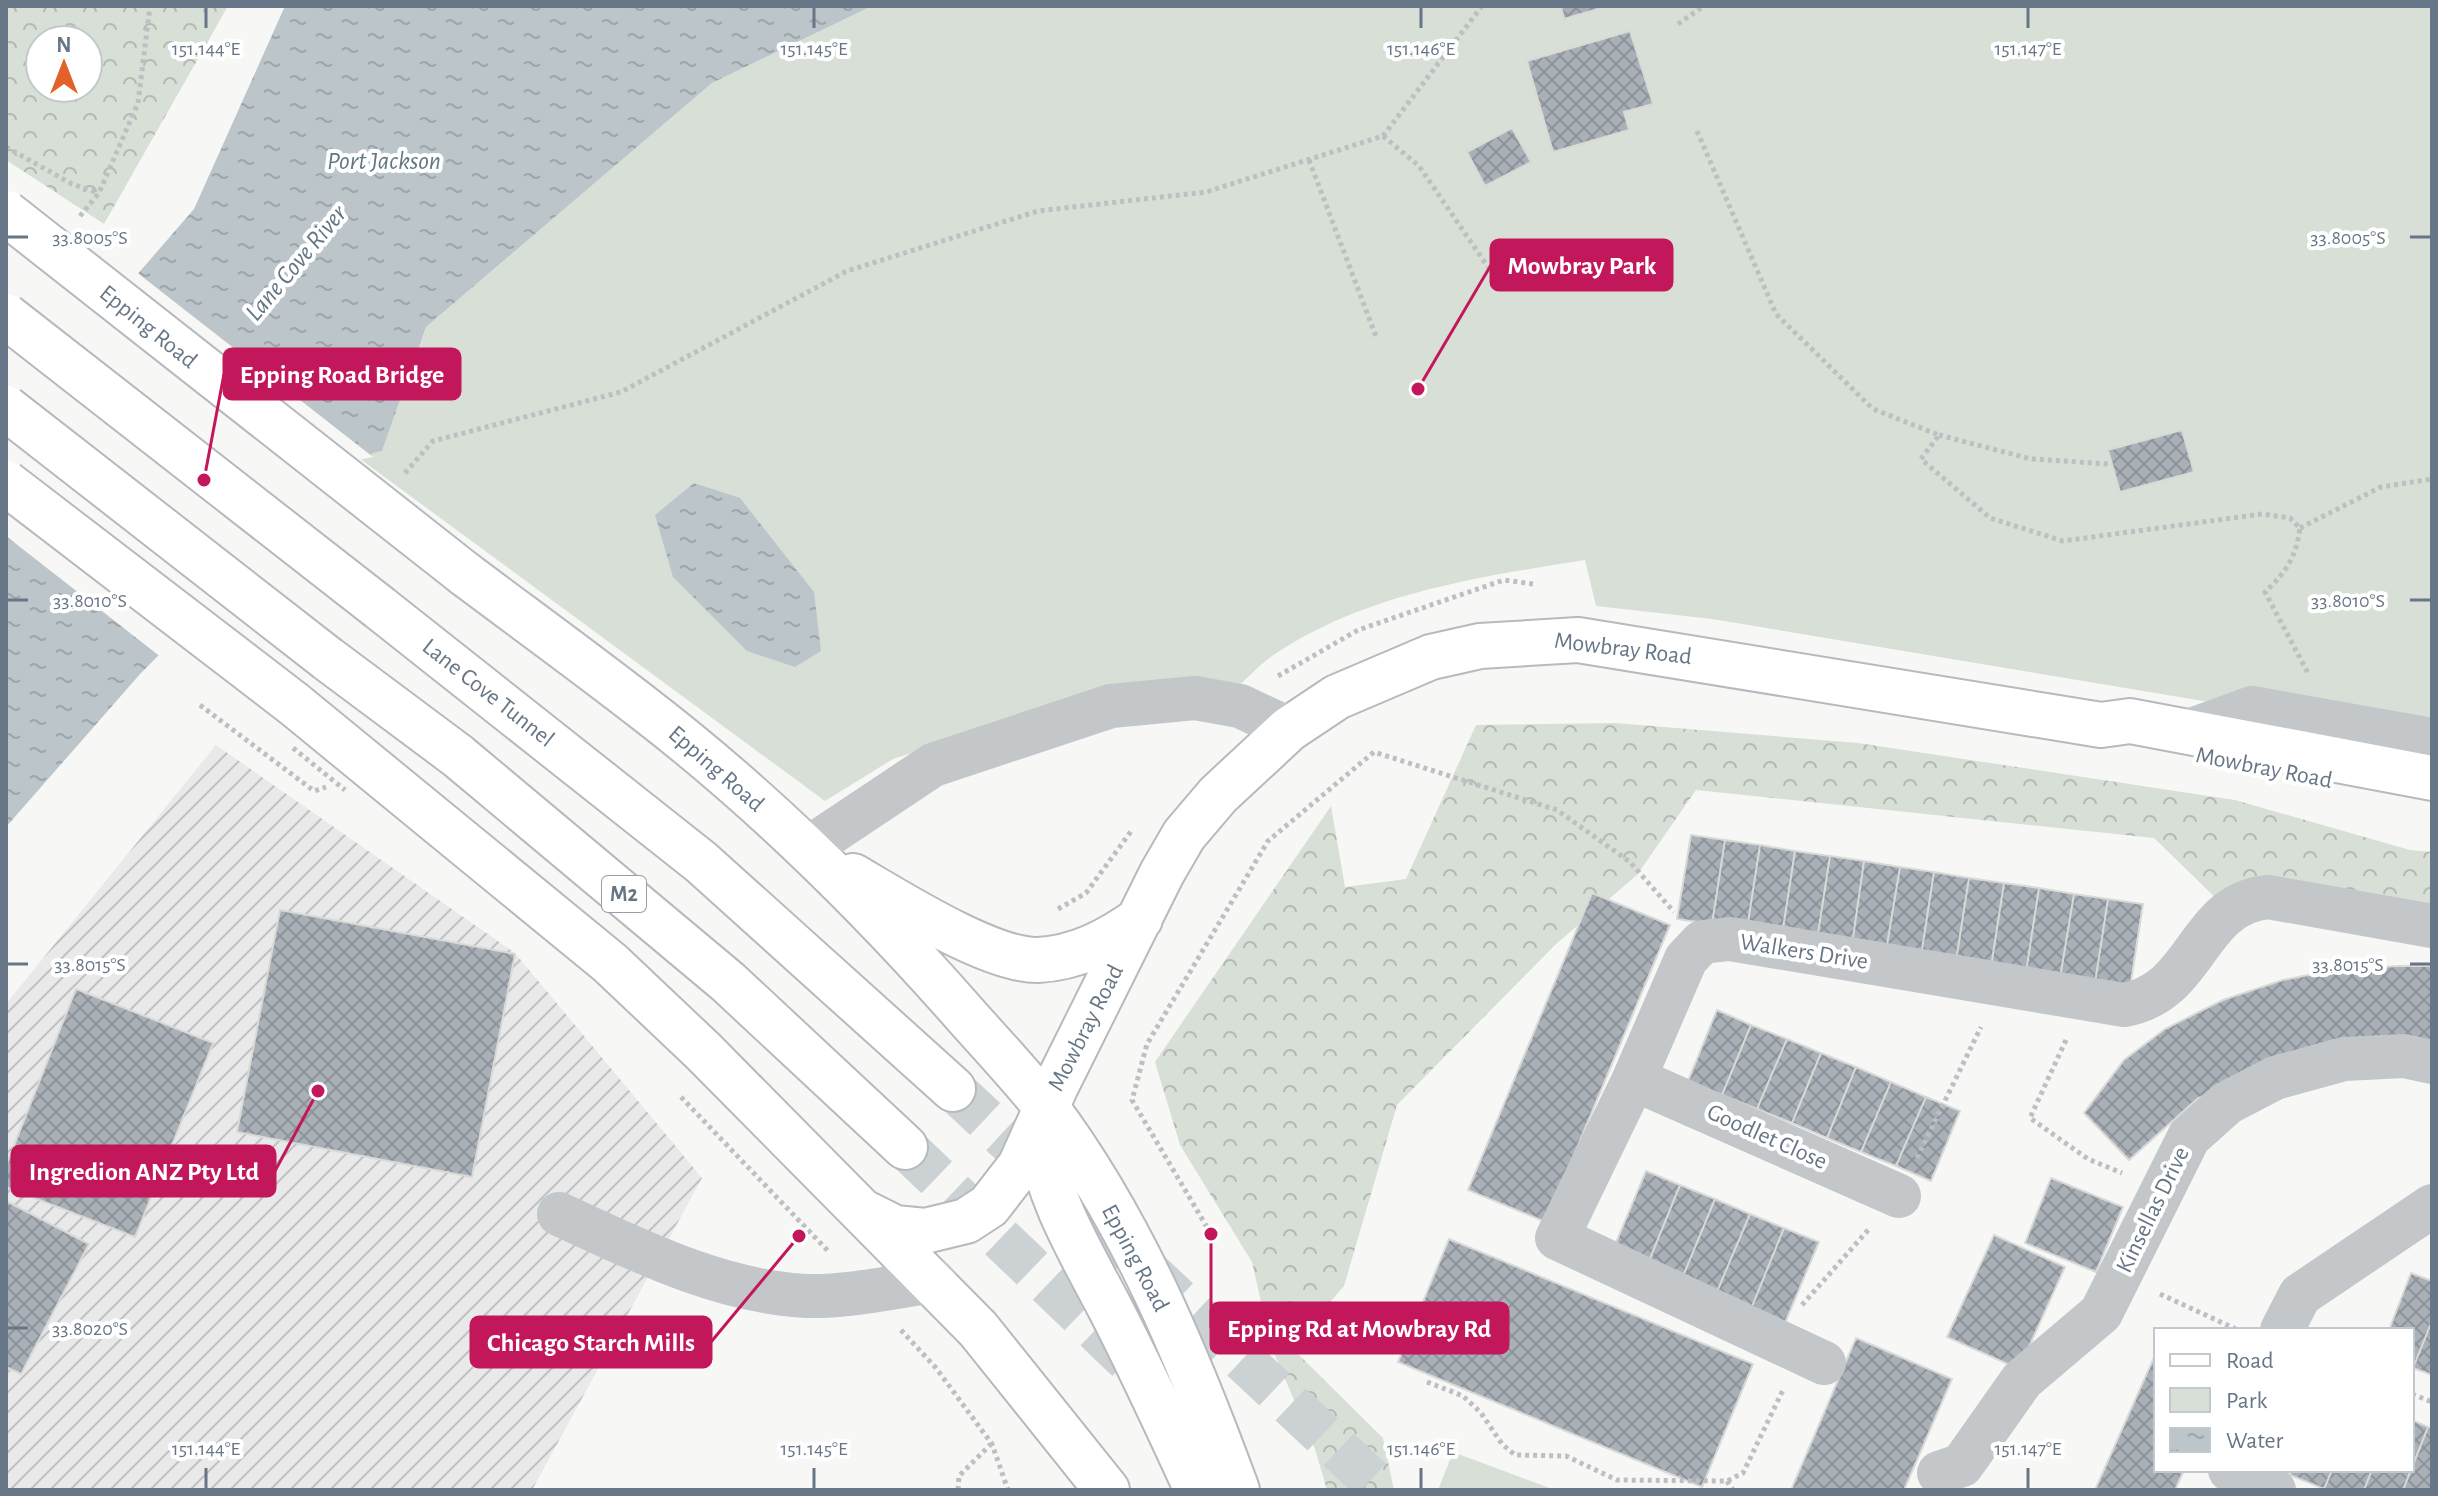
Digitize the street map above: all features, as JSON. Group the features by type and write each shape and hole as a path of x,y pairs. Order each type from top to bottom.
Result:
{"main road":[{"name":"Epping Road","path":"6,213 343,482 648,711 810,851 920,963 1091,1177 1163,1309 1202,1396 1237,1490"},
{"name":"Lane Cove Tunnel","path":"6,316 701,862 953,1089"},
{"name":"M2","path":"6,408 328,659 458,756 716,972 905,1147"},
{"path":"6,483 294,704 610,963 934,1281 978,1329 1107,1490"},
{"name":"Mowbray Road","path":"863,1212 909,1231 940,1230 966,1221 989,1206 1009,1184 1184,835 1228,785 1289,729 1337,697 1431,657 1480,646 1531,640 1578,640 2101,725 2130,721 2432,778"},
{"name":"Mowbray Road","path":"2101,725 2128,741 2432,802"},
{"path":"810,851 975,942 1024,958 1060,958 1082,952 1114,937 1140,919"},
{"path":"1041,1118 1046,1179 1058,1212 1150,1386 1197,1490"}],"street":[{"path":"810,851 933,765 1111,706 1195,698 1240,706 1289,729"},
{"path":"2189,731 2252,708 2432,740"},
{"name":"Walkers Drive","path":"1812,1358 1557,1238 1634,1079 1686,959 1702,942 1730,939 2124,1005 2145,1001 2169,986 2227,911 2246,899 2268,897 2432,926"},
{"name":"Kinsellas Drive","path":"1939,1473 1962,1465 2022,1380 2101,1313 2160,1188 2189,1137 2227,1103 2275,1078 2344,1059 2404,1056 2432,1062"},
{"name":"Goodlet Close","path":"1634,1079 1899,1196"},
{"path":"2283,1328 2300,1295 2432,1206"},
{"path":"559,1214 703,1275 778,1294 842,1294 934,1281"},
{"path":"2234,1472 2274,1490"}],"path":[{"path":"6,147 72,184 99,193 138,103 150,6"},
{"path":"396,483 433,441 621,392 847,271 1038,211 1206,192 1383,136 1482,6"},
{"path":"1678,24 1704,6"},
{"path":"1697,131 1776,314 1873,409 1939,435 2031,459 2109,464"},
{"path":"1383,136 1419,166 1488,267"},
{"path":"1309,160 1377,339"},
{"path":"1939,435 1921,459 1990,518 2063,541 2275,513 2290,518 2300,528"},
{"path":"2300,528 2381,487 2432,479"},
{"path":"2300,528 2297,553 2285,573 2265,592 2311,680"},
{"path":"200,705 314,791 337,783"},
{"path":"1211,1234 1132,1100 1147,1044 1268,841 1374,752 1557,810 1630,862 1657,894"},
{"path":"2049,1073 2030,1118 2088,1159 2109,1168"},
{"path":"2121,1276 2235,1328"},
{"path":"915,1347 936,1368 992,1444 1008,1490"},
{"path":"1427,1382 1463,1396 1481,1413 1502,1444 1515,1455 1566,1456 1617,1480 1727,1481 1743,1473 1812,1358"},
{"path":"958,1490 959,1476 992,1444"},
{"path":"1727,1481 1733,1490"}],"shaded area":[{"path":"216,745 515,953 702,1178 532,1490 6,1490 6,1004"}],"green space":[{"path":"6,6 228,6 104,224 6,160"},
{"path":"872,6 2432,6 2432,751 2263,711 1712,619 1596,606 1585,560 1465,581 1386,602 1310,633 1269,658 1233,691 1106,692 893,759 825,801 356,456 382,451 426,327 712,83"},
{"path":"1615,723 1858,743 2235,800 2410,850 2432,852 2432,941 2226,908 2154,838 1696,790 1637,875 1556,944 1397,1105 1344,1286 1291,1347 1383,1438 1394,1490 1327,1490 1315,1449 1271,1346 1252,1262 1180,1145 1155,1062 1331,806 1345,887 1406,879 1476,725"},
{"path":"1453,1452 1555,1490 1438,1490"}],"water":[{"name":"Port Jackson","path":"285,6 872,6 712,83 426,327 382,451 356,457 141,673 6,827 6,426 194,209"},
{"path":"694,483 740,498 814,592 821,651 795,667 747,651 673,577 655,515"}],"pier":[{"path":"135,271 373,457 358,460 162,658 6,536 6,420"}],"building":[{"path":"1561,6 1608,6 1564,19"},
{"path":"1630,31 1653,104 1624,112 1629,130 1553,152 1527,61"},
{"path":"1512,128 1531,162 1485,186 1467,152"},
{"path":"2182,430 2194,472 2120,492 2108,450"},
{"path":"1691,835 1725,840 1712,924 1677,919"},
{"path":"1725,840 1760,845 1747,929 1712,924"},
{"path":"1760,845 1795,851 1782,935 1747,929"},
{"path":"1795,851 1830,856 1817,940 1782,935"},
{"path":"1830,856 1864,861 1852,945 1817,940"},
{"path":"1864,861 1900,867 1886,951 1852,945"},
{"path":"1900,867 1934,872 1921,956 1886,951"},
{"path":"1934,872 1969,878 1956,961 1921,956"},
{"path":"1969,878 2004,883 1991,967 1956,961"},
{"path":"2004,883 2039,888 2026,972 1991,967"},
{"path":"2039,888 2074,894 2060,978 2026,972"},
{"path":"1592,893 1670,925 1546,1222 1468,1190"},
{"path":"2074,894 2108,899 2095,983 2060,978"},
{"path":"2108,899 2143,904 2130,988 2095,983"},
{"path":"280,910 515,954 472,1177 237,1132"},
{"path":"2432,966 2432,1048 2295,1058 2198,1098 2129,1160 2084,1113 2124,1060 2165,1029 2223,1000 2283,980 2338,969"},
{"path":"76,989 213,1043 135,1237 6,1187 6,1166"},
{"path":"1717,1010 1751,1025 1722,1095 1688,1081"},
{"path":"1751,1025 1787,1039 1757,1109 1722,1095"},
{"path":"1787,1039 1821,1053 1792,1123 1757,1109"},
{"path":"1821,1053 1856,1067 1827,1138 1792,1123"},
{"path":"1856,1067 1891,1082 1861,1152 1827,1138"},
{"path":"1891,1082 1926,1097 1896,1166 1861,1152"},
{"path":"1926,1097 1960,1111 1931,1181 1896,1166"},
{"path":"1646,1171 1680,1185 1647,1266 1612,1252"},
{"path":"2051,1178 2123,1207 2096,1272 2025,1243"},
{"path":"1680,1185 1715,1199 1681,1281 1647,1266"},
{"path":"1715,1199 1750,1214 1716,1294 1681,1281"},
{"path":"6,1201 89,1244 21,1374 6,1367"},
{"path":"1750,1214 1784,1228 1751,1309 1716,1294"},
{"path":"1784,1228 1819,1242 1785,1323 1751,1309"},
{"path":"1994,1235 2065,1267 2019,1369 1947,1337"},
{"path":"1449,1239 1753,1364 1702,1487 1398,1362"},
{"path":"2411,1273 2432,1281 2432,1321 2414,1366 2414,1328 2390,1328"},
{"path":"2432,1321 2432,1375 2414,1368"},
{"path":"1856,1338 1952,1379 1904,1490 1791,1490"},
{"path":"2154,1357 2154,1472 2183,1472 2175,1490 2095,1490"},
{"path":"2414,1421 2428,1427 2414,1463"},
{"path":"2428,1427 2432,1428 2432,1490 2403,1490 2410,1472 2414,1472 2414,1462"},
{"path":"2291,1472 2331,1472 2324,1489 2290,1475"},
{"path":"2331,1472 2371,1472 2364,1490 2324,1489"},
{"path":"2371,1472 2410,1472 2403,1490 2364,1490"}],"tunnel":[{"path":"953,1089 1382,1490"},
{"path":"905,1147 1139,1371"}],"place":[{"name":"Mowbray Park","path":"1418,389"},
{"name":"Epping Road Bridge","path":"204,480"},
{"name":"Ingredion ANZ Pty Ltd","path":"318,1091"},
{"name":"Epping Rd at Mowbray Rd","path":"1211,1234"},
{"name":"Chicago Starch Mills","path":"799,1236"}],"water label":[{"name":"Lane Cove River","path":"296,263"}]}
